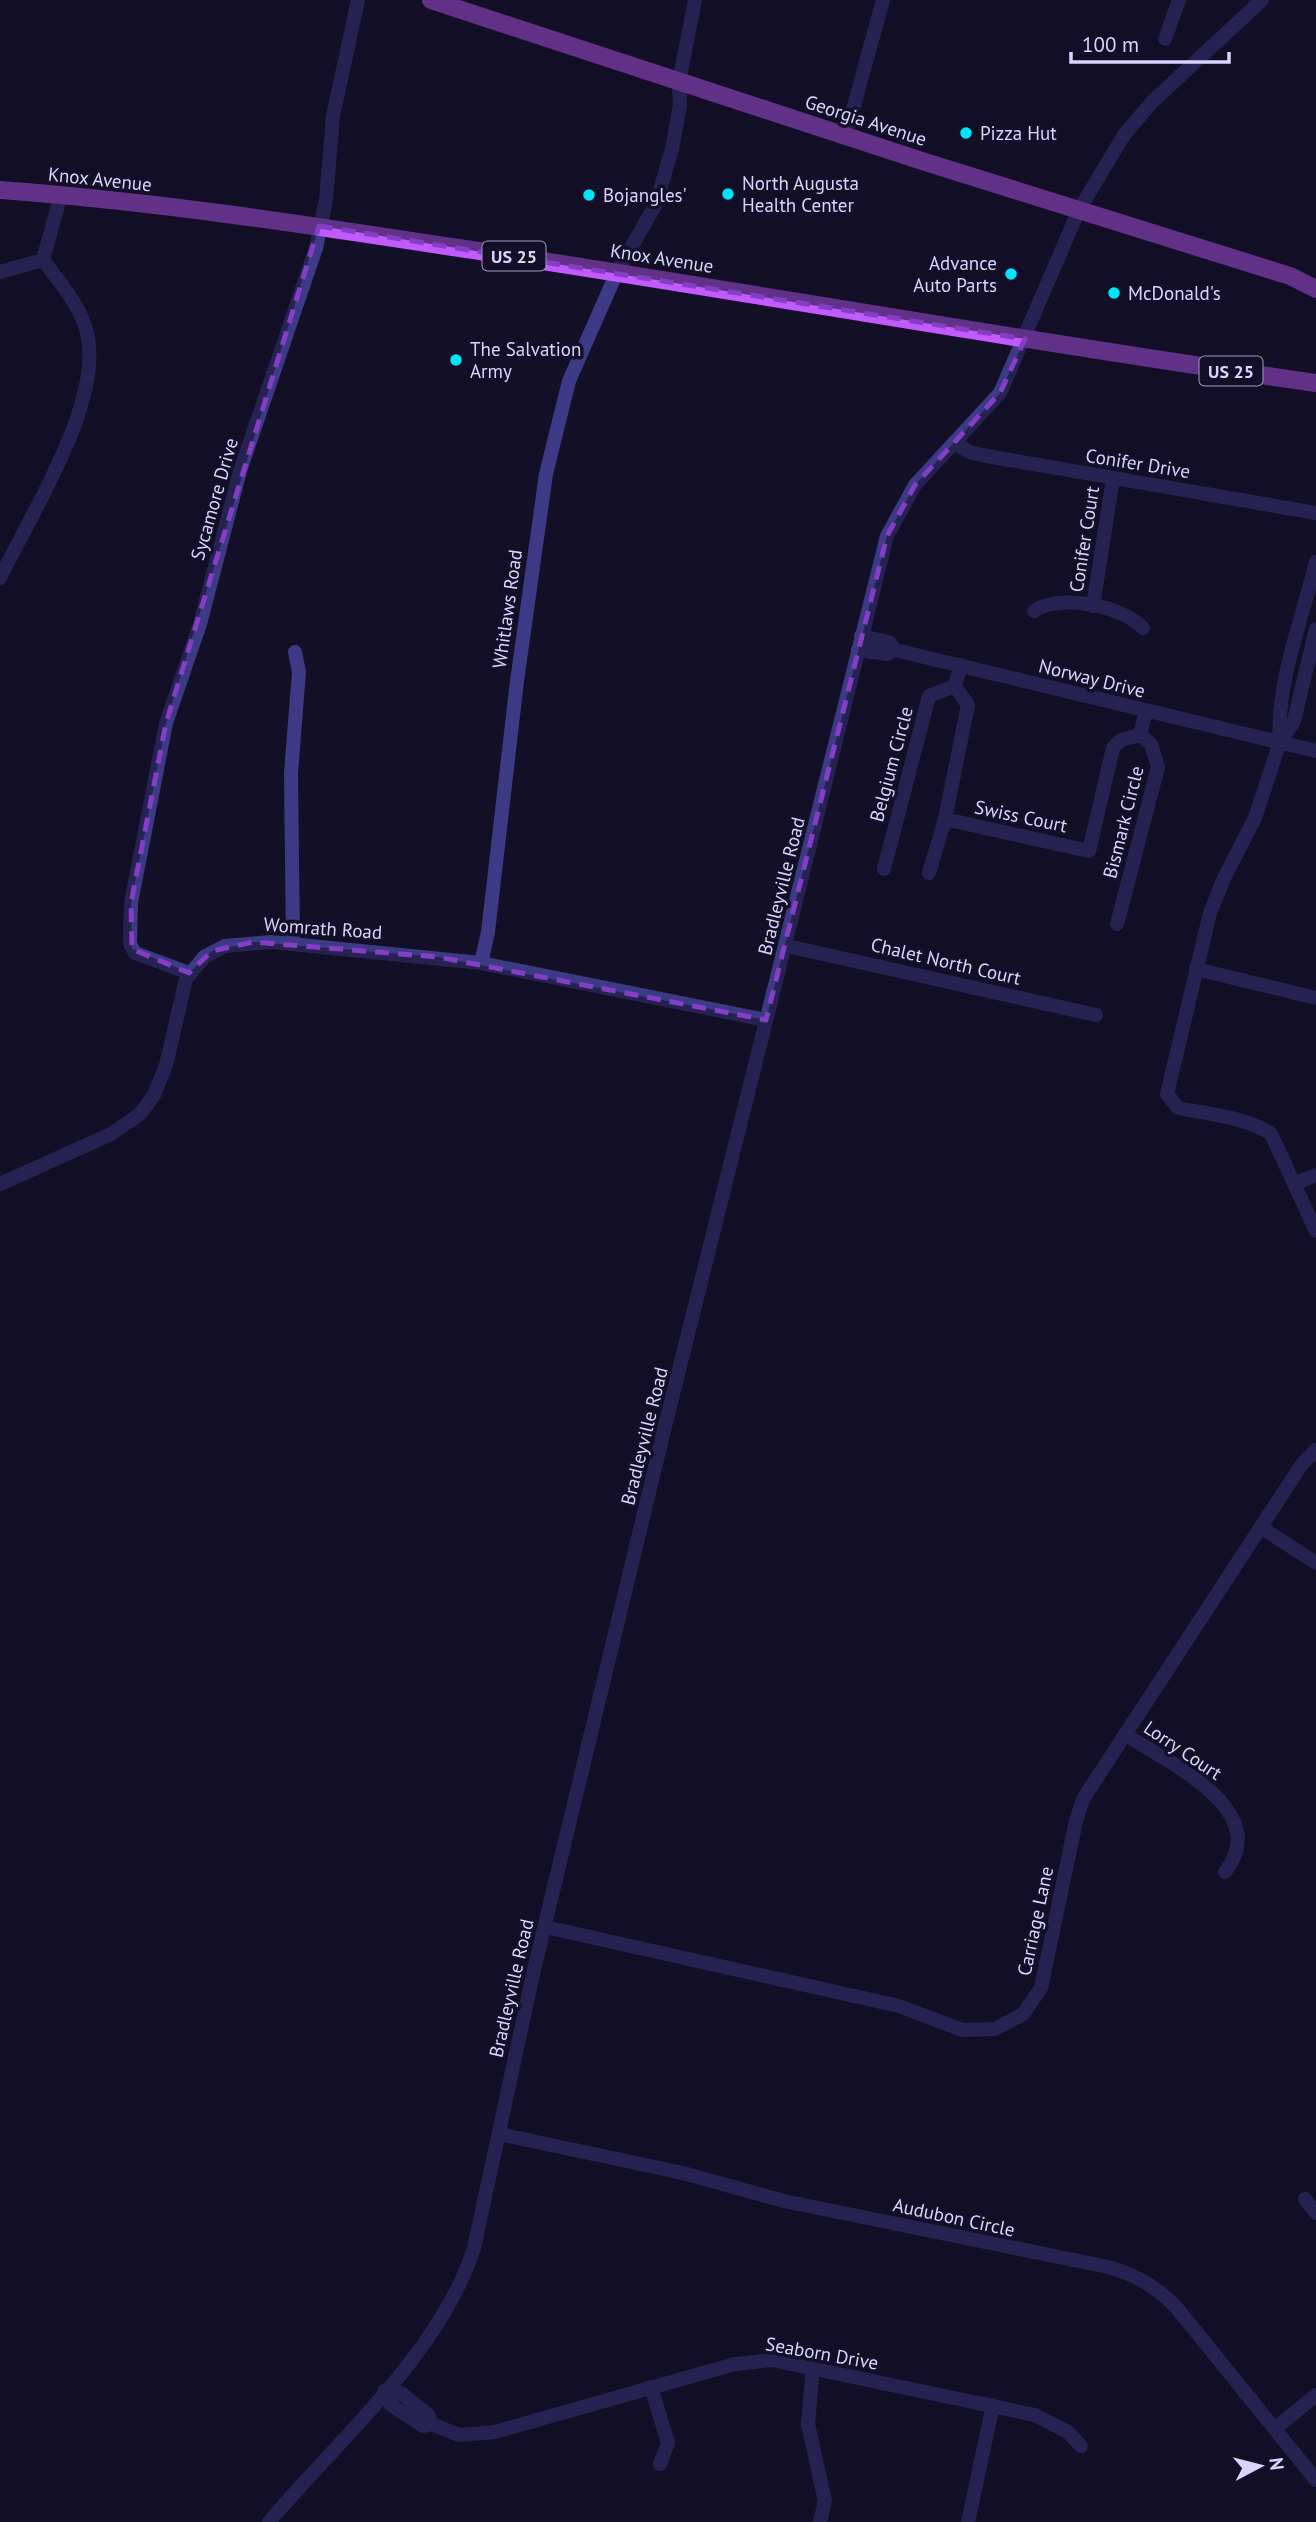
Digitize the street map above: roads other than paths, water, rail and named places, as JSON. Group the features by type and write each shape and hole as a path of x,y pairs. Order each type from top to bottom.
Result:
{"main road":[{"name":"Georgia Avenue","path":"431,0 679,82 1290,276 1316,289"},
{"name":"Knox Avenue","path":"0,190 61,194 319,226 1025,340 1316,383"},
{"name":"Georgia Avenue","path":"1290,276 1316,277"}],"street":[{"name":"Sycamore Drive","path":"189,973 139,957 130,944 131,903 166,723 200,624 240,471 316,248 326,200 334,116 358,0"},
{"name":"Whitlaws Road","path":"481,963 488,932 517,681 546,474 569,382 617,272 656,204 672,149 680,105 679,82 695,0"},
{"path":"846,135 883,0"},
{"path":"1165,39 1179,0"},
{"name":"Bradleyville Road","path":"269,2522 387,2394 430,2338 460,2288 474,2248 545,1927 887,536 915,485 1000,393 1079,210 1124,135 1152,102 1258,1"},
{"path":"0,578 79,416 90,370 89,343 83,319 43,260 61,194"},
{"path":"0,272 43,260"},
{"name":"Conifer Drive","path":"955,444 972,453 992,457 1316,513"},
{"name":"Conifer Court","path":"1093,606 1113,478"},
{"path":"1280,742 1279,723 1283,697 1316,562"},
{"name":"Conifer Court","path":"1034,611 1054,603 1093,606 1124,613 1143,628"},
{"path":"1316,629 1294,721 1280,742 1255,817 1224,878 1210,913 1168,1086 1169,1100 1178,1108 1266,1130 1278,1144 1316,1231"},
{"name":"Norway Drive","path":"860,643 889,642 895,650 1316,751"},
{"path":"293,944 291,798 299,672 295,652"},
{"path":"929,873 945,819 968,705 955,686 961,665"},
{"name":"Belgium Circle","path":"884,869 929,696 955,686"},
{"path":"1140,735 1146,711"},
{"name":"Bismark Circle","path":"1089,851 1113,748 1121,740 1140,735 1152,744 1158,767 1117,924"},
{"name":"Swiss Court","path":"945,819 1089,851"},
{"name":"Womrath Road","path":"189,973 204,957 225,946 253,942 293,944 481,963 766,1020"},
{"name":"Chalet North Court","path":"787,946 1096,1015"},
{"path":"1196,969 1316,998"},
{"path":"0,1184 111,1135 140,1114 154,1095 166,1065 182,989 189,973"},
{"path":"1294,1184 1316,1175"},
{"name":"Carriage Lane","path":"545,1927 873,2000 923,2013 962,2029 995,2029 1023,2014 1041,1988 1079,1810 1125,1734 1262,1528 1301,1464 1316,1450"},
{"path":"1262,1528 1316,1563"},
{"name":"Lorry Court","path":"1125,1734 1210,1790 1225,1806 1237,1828 1239,1845 1225,1872"},
{"name":"Audubon Circle","path":"499,2134 683,2173 784,2201 1122,2271 1146,2282 1167,2298 1316,2480"},
{"path":"1305,2199 1316,2213"},
{"name":"Seaborn Drive","path":"387,2394 391,2405 423,2426 429,2423 449,2433 475,2436 651,2387 753,2361 772,2360 1035,2415 1053,2423 1082,2446"},
{"path":"813,2368 808,2424 825,2501 820,2522"},
{"path":"651,2387 668,2443 660,2464"},
{"path":"1276,2428 1316,2395"},
{"path":"968,2522 993,2405"}],"place":[{"name":"Pizza Hut","path":"966,133"},
{"name":"North Augusta Health Center","path":"728,194"},
{"name":"Bojangles'","path":"589,195"},
{"name":"Advance Auto Parts","path":"1011,274"},
{"name":"McDonald's","path":"1114,293"},
{"name":"The Salvation Army","path":"456,360"}]}
